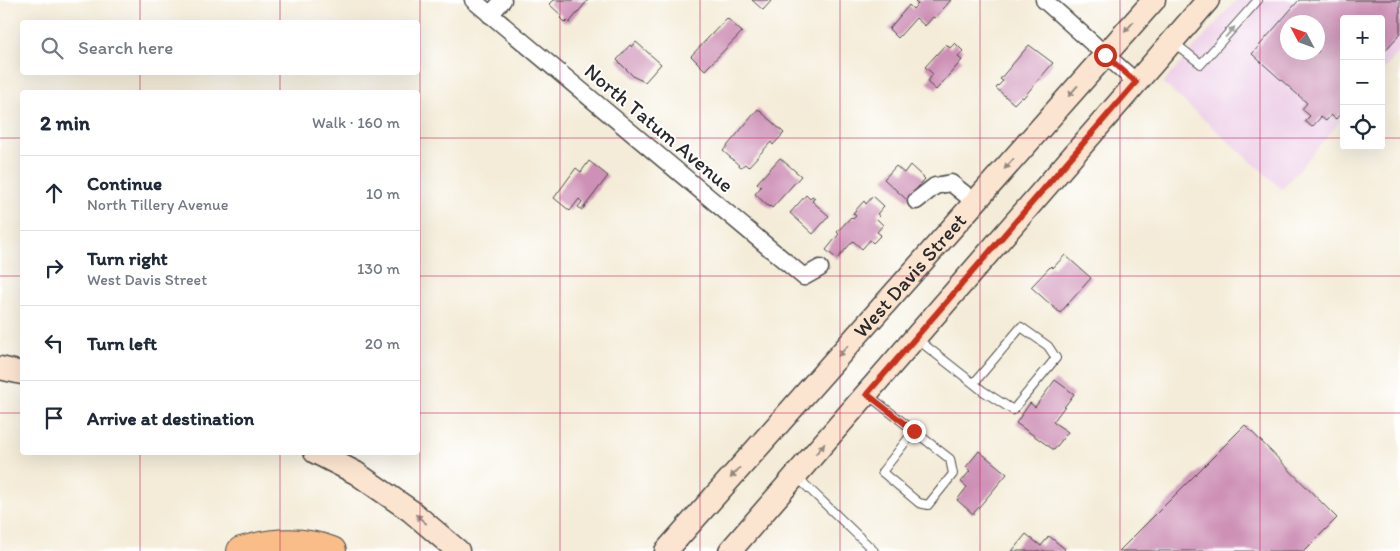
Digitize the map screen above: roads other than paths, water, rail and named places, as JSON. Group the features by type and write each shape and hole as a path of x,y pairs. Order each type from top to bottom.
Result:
{"highway":[{"path":"241,551 257,546 284,543 321,547 332,551"}],"main road":[{"name":"West Davis Street","path":"666,551 1154,0"},
{"name":"West Davis Street","path":"730,551 1208,0"},
{"path":"0,368 20,373"},
{"path":"321,455 356,473 411,511 458,551"}],"street":[{"name":"North Tatum Avenue","path":"474,0 804,277 820,268"},
{"path":"490,15 503,0"},
{"path":"1044,0 1136,82"},
{"path":"916,201 934,186 951,183 975,202"}],"lane":[{"path":"1172,41 1201,64 1258,0"},
{"path":"916,338 974,383 1013,410 1056,358 1048,346 1021,327 974,383"},
{"path":"867,394 950,459 953,474 928,505 919,503 882,472 914,431"},
{"path":"796,476 874,551"}]}
